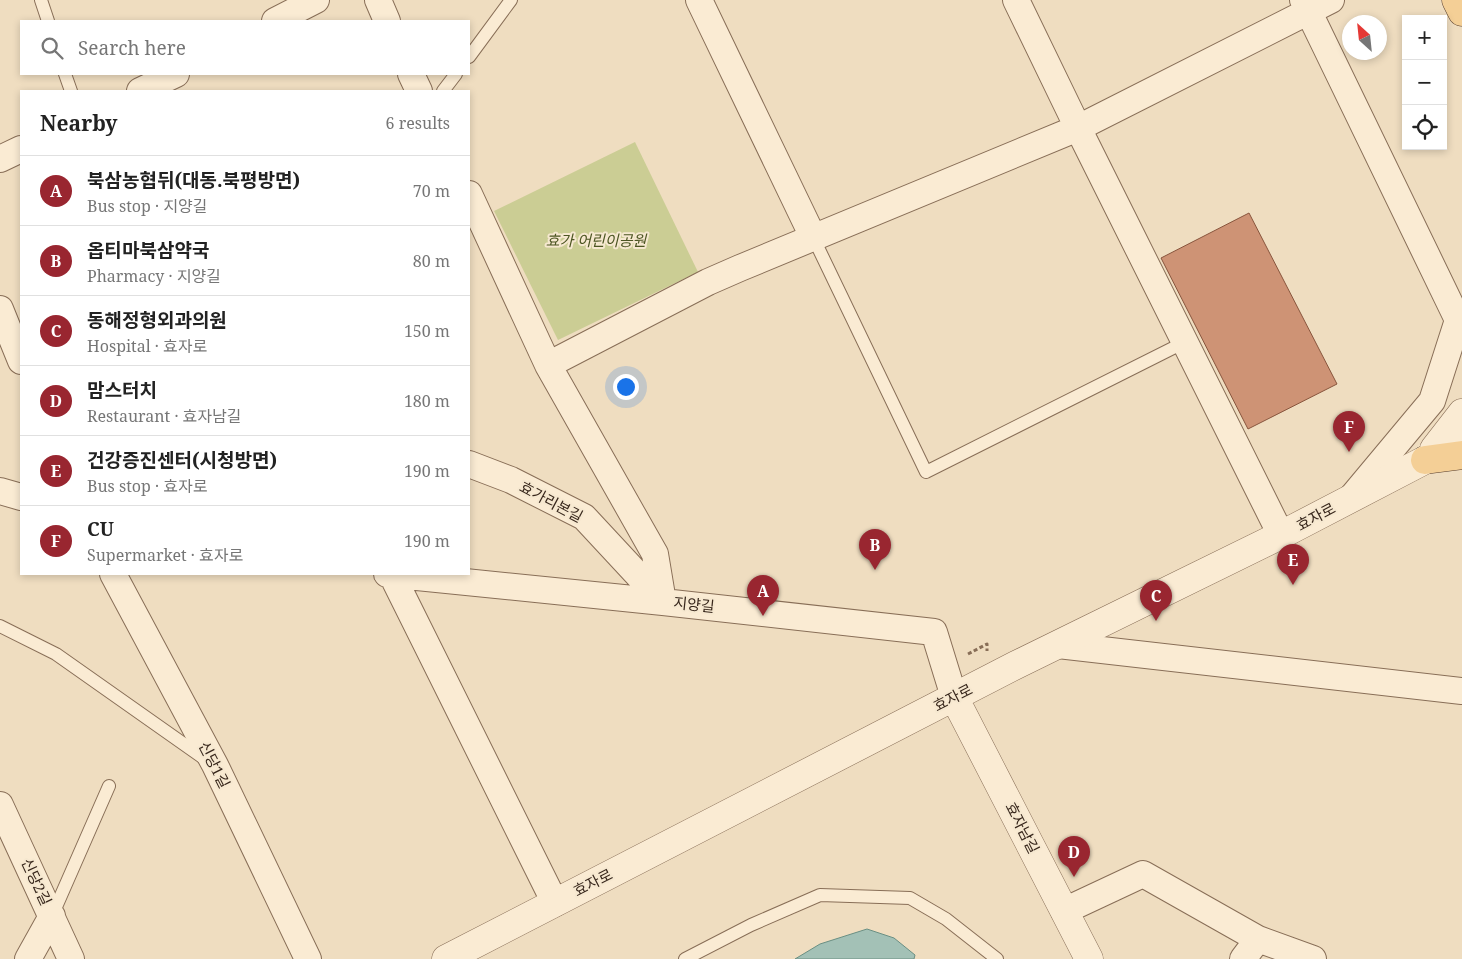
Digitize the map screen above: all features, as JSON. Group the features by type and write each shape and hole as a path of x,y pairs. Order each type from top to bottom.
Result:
{"main road":[{"path":"1456,0 1462,12"},
{"path":"1425,460 1462,455"}],"street":[{"path":"277,20 316,0"},
{"path":"378,0 387,20"},
{"path":"699,0 814,237"},
{"path":"1016,0 1281,535"},
{"path":"548,365 708,282 1078,128 1306,6 1331,0"},
{"path":"1306,6 1458,320 1432,401 1350,498"},
{"path":"411,75 419,90"},
{"path":"0,159 20,149"},
{"path":"470,196 548,365 655,554 663,602"},
{"path":"7,319 20,358"},
{"path":"1425,460 1462,413"},
{"name":"효자로","path":"446,959 954,697 1281,535 1462,439"},
{"name":"효가리본길","path":"470,464 511,480 584,517 663,602"},
{"path":"0,491 20,497"},
{"name":"신당1길","path":"115,575 214,765 308,959"},
{"path":"390,575 555,903"},
{"name":"지양길","path":"399,575 934,632 954,697"},
{"path":"1058,646 1462,691"},
{"name":"효자남길","path":"954,697 1089,959"},
{"name":"신당2길","path":"0,805 71,959"},
{"path":"1064,911 1143,874 1250,949 1314,959"},
{"path":"28,959 52,916"}],"lane":[{"path":"41,0 48,20"},
{"path":"470,55 511,0"},
{"path":"65,75 71,90"},
{"path":"444,90 455,75"},
{"path":"814,237 926,472 1185,342"},
{"path":"0,626 56,654 214,765"},
{"path":"52,916 109,786"},
{"path":"685,959 751,925 820,895 910,898 946,919 997,959"}],"green space":[{"name":"효가 어린이공원","path":"635,142 698,272 558,340 494,211"}],"water":[{"path":"867,929 894,938 915,955 914,959 795,959 820,944"}],"building":[{"path":"1249,213 1337,384 1248,429 1161,258"}],"place":[{"name":"CU","path":"1349,452"},
{"name":"옵티마북삼약국","path":"875,570"},
{"name":"건강증진센터(시청방면)","path":"1293,585"},
{"name":"북삼농협뒤(대동.북평방면)","path":"763,616"},
{"name":"동해정형외과의원","path":"1156,621"},
{"name":"맘스터치","path":"1074,877"}]}
